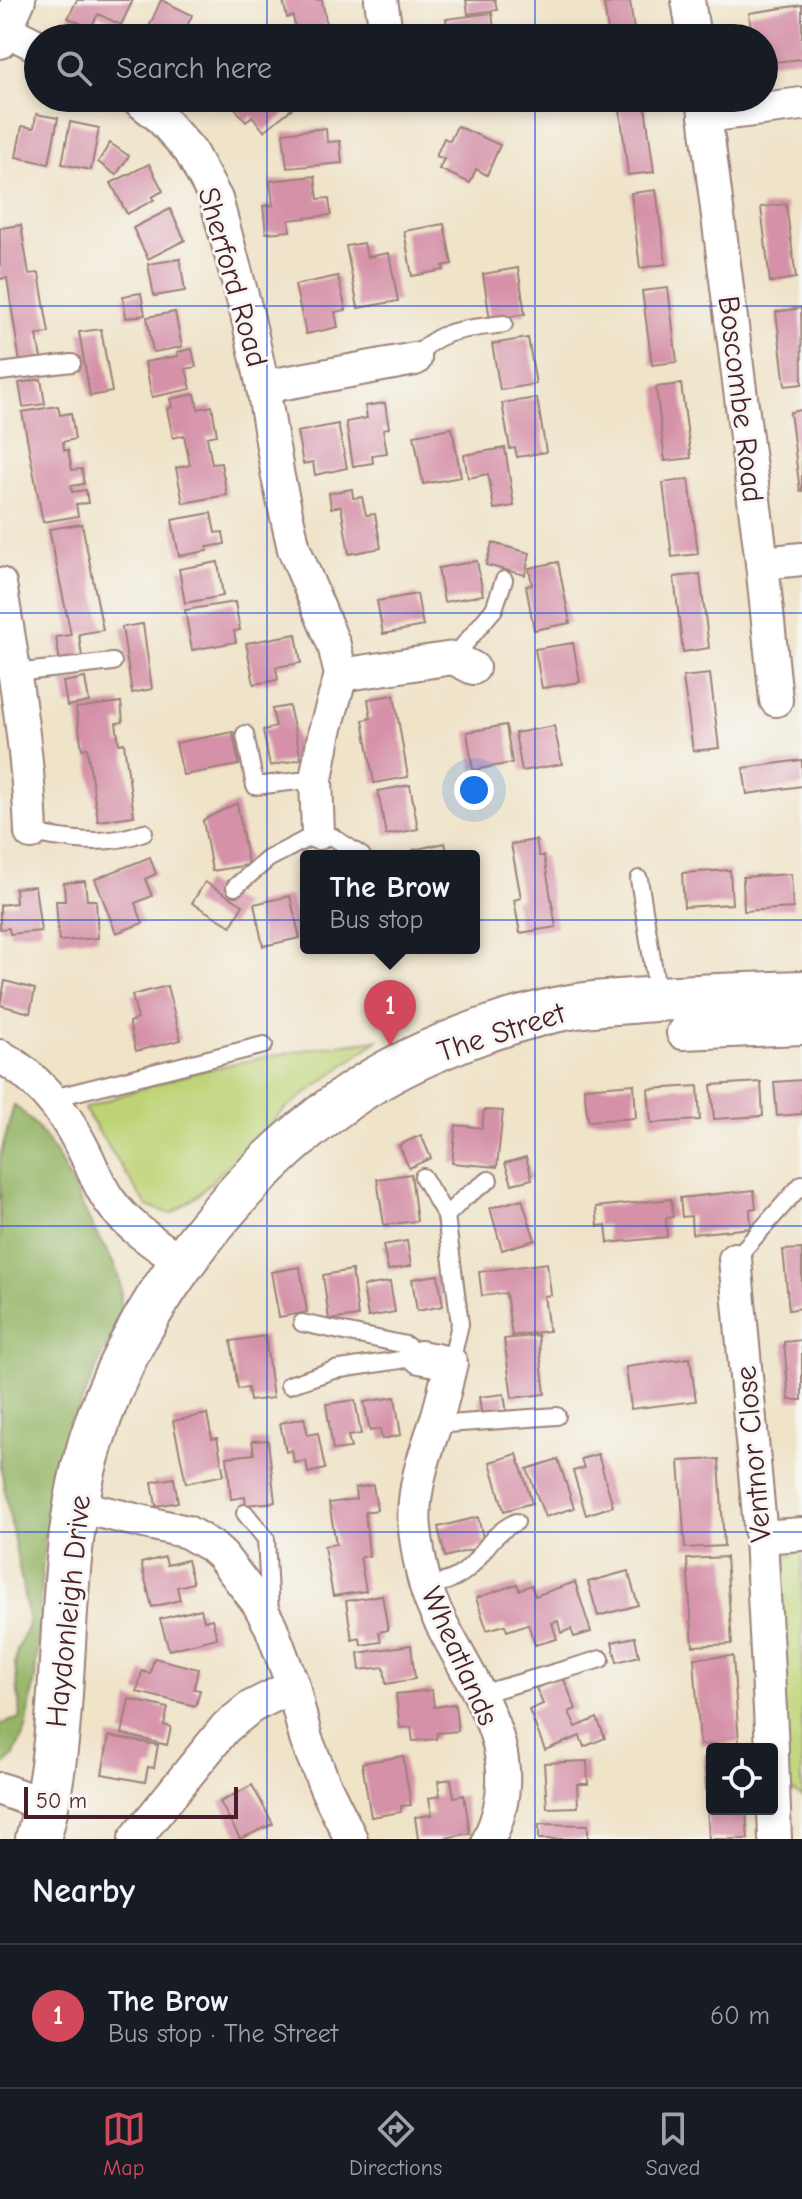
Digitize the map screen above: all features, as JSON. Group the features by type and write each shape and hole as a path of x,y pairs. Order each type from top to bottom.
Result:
{"street":[{"path":"19,0 3,36 24,42"},
{"path":"381,0 385,24"},
{"path":"688,0 692,24"},
{"path":"778,105 802,104"},
{"name":"Sherford Road","path":"154,112 190,151 216,199 237,270 294,549 334,645 341,675"},
{"name":"Boscombe Road","path":"705,112 762,563 776,700"},
{"name":"Sherford Road","path":"263,387 415,359"},
{"path":"762,563 802,559"},
{"path":"0,584 29,779 31,833"},
{"path":"318,833 316,779 325,731 341,675 463,663"},
{"name":"The Street","path":"316,1124 347,1098 392,1072 496,1027 550,1010 671,1016 802,993"},
{"path":"671,1016 802,1028"},
{"path":"0,1056 26,1073 53,1098 73,1128 102,1188 120,1213 132,1226 183,1263"},
{"name":"Haydonleigh Drive","path":"41,1822 57,1729 67,1562 84,1466 106,1399 126,1354 183,1263 254,1178 316,1124"},
{"name":"Ventnor Close","path":"735,1259 761,1537 772,1743"},
{"name":"Wheatlands","path":"436,1360 435,1425 422,1460 415,1525 426,1586 433,1605 490,1712 498,1740 503,1776 501,1808 489,1839"},
{"path":"76,1506 170,1527 199,1538 222,1556 258,1603 271,1627 293,1686 306,1739 351,1839"},
{"path":"761,1537 802,1534"},
{"path":"135,1839 177,1783 225,1728 258,1702 293,1686"},
{"path":"0,1789 41,1822"},
{"path":"774,1815 775,1839"}],"lane":[{"path":"415,359 435,337 451,331 504,324"},
{"path":"0,372 72,363"},
{"path":"463,663 494,609 504,580"},
{"path":"15,673 113,662"},
{"path":"245,734 255,786 316,779"},
{"path":"31,833 77,842 97,842 116,841 144,832"},
{"path":"235,887 268,859 318,833 333,837 353,850"},
{"path":"639,879 671,1016"},
{"path":"53,1098 264,1045"},
{"path":"423,1177 446,1216 460,1324 436,1360"},
{"path":"446,1216 489,1180"},
{"name":"Ventnor Close","path":"735,1259 802,1184"},
{"path":"302,1323 406,1345 436,1360"},
{"path":"289,1385 334,1370 436,1360"},
{"path":"435,1425 557,1416"},
{"path":"245,1513 266,1539 271,1627"},
{"path":"426,1586 443,1583 467,1570 495,1535 516,1522"},
{"path":"481,1694 601,1659"}],"green space":[{"path":"378,1040 285,1109 198,1195 171,1214 147,1206 84,1109 155,1084 228,1065 303,1050"},
{"path":"14,1105 41,1132 61,1163 116,1269 121,1299 119,1318 71,1426 44,1542 35,1678 26,1729 13,1757 0,1769 0,1724 21,1718 15,1665 17,1650 29,1623 0,1463 0,1157"},
{"path":"802,1548 802,1797 787,1787 775,1580 787,1558"}],"building":[{"path":"77,0 133,0 121,24 98,14 93,24 82,24 68,18"},
{"path":"161,0 192,15 188,24 150,24"},
{"path":"283,0 322,0 327,24 294,24 293,16 287,18"},
{"path":"466,0 495,0 497,10 468,14"},
{"path":"630,1 633,24 607,24 604,4"},
{"path":"802,5 802,59 778,62 778,24 750,24 749,13"},
{"path":"492,13 493,24 447,24 446,19"},
{"path":"238,112 288,112 264,131 252,116 246,122"},
{"path":"620,112 646,112 654,172 628,175"},
{"path":"36,114 58,118 49,164 16,157 22,126 34,128"},
{"path":"70,122 99,128 91,170 62,164"},
{"path":"457,126 500,145 487,175 476,169 470,183 439,169 444,159 436,156 444,138 450,141"},
{"path":"326,128 327,142 340,141 342,163 287,168 283,133"},
{"path":"110,143 129,156 116,175 98,162"},
{"path":"149,164 163,191 152,197 154,200 127,214 111,183"},
{"path":"315,176 318,199 329,198 331,215 289,220 290,231 266,233 263,206 273,205 270,181"},
{"path":"656,190 666,264 640,268 631,193"},
{"path":"786,204 796,278 770,282 761,207"},
{"path":"170,209 185,240 148,259 133,228"},
{"path":"444,224 452,264 443,266 444,270 412,276 404,231"},
{"path":"21,225 29,274 39,273 49,333 37,335 41,359 20,363 7,278 0,279 0,228"},
{"path":"364,243 367,257 389,253 398,301 358,308 346,246"},
{"path":"180,259 185,291 154,296 148,264"},
{"path":"518,268 525,314 490,320 483,274"},
{"path":"338,276 346,310 335,312 338,327 306,334 295,285"},
{"path":"668,288 677,362 652,365 642,291"},
{"path":"141,293 145,315 126,318 123,296"},
{"path":"801,308 802,384 785,386 776,312"},
{"path":"175,312 182,347 153,352 147,317"},
{"path":"101,329 112,392 90,396 79,332"},
{"path":"528,338 536,384 500,390 492,344"},
{"path":"192,349 196,367 186,369 191,389 152,397 145,362 178,356 177,352"},
{"path":"41,379 45,404 23,407 19,383"},
{"path":"681,384 691,458 665,461 656,387"},
{"path":"195,394 198,409 212,406 217,435 207,437 212,464 221,463 227,495 183,503 176,468 190,465 184,435 173,438 167,409 172,407 170,399"},
{"path":"537,398 546,452 517,457 515,448 510,449 502,403"},
{"path":"385,403 389,428 383,429 387,453 372,455 373,463 353,466 346,422 367,418 365,406"},
{"path":"58,406 60,415 71,413 75,439 63,442 64,450 68,450 72,470 82,469 84,484 71,486 72,492 86,490 88,503 76,504 78,516 43,522 22,412"},
{"path":"802,410 802,491 800,491 790,412"},
{"path":"338,424 347,468 315,475 313,462 303,464 297,432"},
{"path":"452,428 461,477 423,484 414,435"},
{"path":"505,448 514,506 494,509 488,474 468,478 464,455"},
{"path":"689,479 698,554 672,557 663,483"},
{"path":"352,489 353,498 362,497 366,515 375,514 381,548 349,554 341,506 331,508 329,493"},
{"path":"211,513 215,533 223,532 225,544 179,556 172,520"},
{"path":"82,524 103,630 79,634 82,658 60,662 56,637 71,635 49,529"},
{"path":"492,543 530,553 525,575 486,565"},
{"path":"477,561 483,595 444,602 438,568"},
{"path":"218,562 223,596 185,603 179,569"},
{"path":"558,562 570,623 534,630 526,586 532,585 529,568"},
{"path":"700,574 709,648 683,652 674,577"},
{"path":"417,594 423,626 383,634 377,601"},
{"path":"235,602 240,630 234,631 236,642 192,650 185,610"},
{"path":"143,624 152,689 132,693 122,627"},
{"path":"296,634 301,663 276,667 278,680 254,684 246,643"},
{"path":"573,643 580,682 542,688 535,649"},
{"path":"710,674 719,748 693,751 683,677"},
{"path":"85,678 89,702 67,706 63,682"},
{"path":"394,695 408,777 374,783 363,720 371,718 368,699"},
{"path":"121,702 123,722 116,723 119,744 124,743 134,816 98,821 87,748 82,749 76,708"},
{"path":"289,706 301,759 270,766 263,730 276,727 272,709"},
{"path":"506,725 512,763 473,770 467,732"},
{"path":"554,726 562,764 522,771 515,733"},
{"path":"233,732 239,765 183,775 176,743"},
{"path":"802,760 802,786 747,794 743,768"},
{"path":"410,785 418,829 386,835 378,791"},
{"path":"237,803 248,865 212,871 203,820"},
{"path":"536,840 539,856 544,856 556,927 520,933 514,900 521,898 511,844"},
{"path":"445,843 447,850 413,850"},
{"path":"150,857 156,874 145,879 152,896 135,903 143,923 116,933 95,879"},
{"path":"730,870 732,904 684,907 682,873"},
{"path":"791,874 793,908 744,911 743,877"},
{"path":"85,881 87,900 96,900 98,938 59,941 56,901 65,901 64,883"},
{"path":"205,882 243,905 231,926 192,903"},
{"path":"35,886 41,931 10,934 9,928 0,929 0,905 16,903 15,888"},
{"path":"290,896 300,938 263,946 254,904"},
{"path":"5,981 35,989 30,1013 0,1005"},
{"path":"167,986 181,1040 136,1051 129,1022 138,1019 132,995"},
{"path":"802,1080 802,1114 777,1116 774,1082"},
{"path":"761,1082 763,1116 714,1119 711,1085"},
{"path":"634,1084 636,1118 588,1121 584,1088"},
{"path":"698,1086 700,1120 651,1123 648,1089"},
{"path":"484,1110 503,1111 497,1167 452,1163 456,1125 482,1128"},
{"path":"421,1135 431,1158 409,1168 399,1145"},
{"path":"526,1157 532,1179 512,1184 505,1163"},
{"path":"411,1174 417,1221 384,1225 377,1179"},
{"path":"754,1190 756,1208 750,1209 751,1228 692,1234 691,1216 682,1217 680,1198"},
{"path":"522,1199 535,1240 502,1250 490,1208"},
{"path":"671,1199 673,1217 666,1218 667,1237 608,1243 606,1225 598,1226 596,1207"},
{"path":"407,1241 411,1266 388,1270 383,1245"},
{"path":"802,1249 802,1308 789,1310 783,1250"},
{"path":"547,1263 551,1295 544,1296 549,1331 512,1336 506,1293 482,1296 479,1272"},
{"path":"300,1267 307,1312 279,1317 271,1272"},
{"path":"352,1270 358,1316 329,1320 323,1275"},
{"path":"438,1275 443,1306 417,1311 412,1279"},
{"path":"390,1282 395,1312 368,1317 363,1286"},
{"path":"538,1335 545,1394 512,1398 504,1339"},
{"path":"265,1336 273,1398 250,1401 248,1388 238,1389 231,1341"},
{"path":"802,1340 802,1400 789,1400 784,1342"},
{"path":"690,1358 696,1401 631,1409 626,1367"},
{"path":"504,1394 507,1414 482,1418 479,1397"},
{"path":"395,1397 401,1435 382,1439 380,1429 370,1431 364,1402"},
{"path":"355,1400 361,1434 348,1436 351,1448 333,1450 326,1404"},
{"path":"207,1414 212,1439 217,1438 224,1475 186,1483 173,1421"},
{"path":"304,1418 308,1435 318,1433 325,1469 308,1473 306,1461 294,1463 292,1450 286,1452 280,1423"},
{"path":"268,1440 275,1502 246,1505 245,1497 231,1499 227,1457 254,1454 252,1441"},
{"path":"517,1454 532,1503 504,1511 490,1462"},
{"path":"598,1454 613,1506 586,1515 573,1471 584,1468 581,1459"},
{"path":"558,1459 574,1508 545,1517 527,1469"},
{"path":"719,1459 724,1546 685,1548 679,1461"},
{"path":"174,1478 178,1502 156,1506 152,1482"},
{"path":"373,1485 377,1510 365,1512 369,1556 360,1557 366,1591 333,1596 324,1546 336,1544 329,1503 356,1499 355,1488"},
{"path":"478,1517 485,1546 445,1557 438,1527"},
{"path":"165,1557 167,1565 187,1560 193,1583 177,1587 180,1600 152,1607 141,1563"},
{"path":"726,1557 732,1644 693,1646 687,1559"},
{"path":"628,1571 638,1605 598,1616 588,1582"},
{"path":"575,1582 591,1632 574,1637 571,1629 561,1633 558,1621 552,1623 557,1639 535,1645 528,1624 507,1631 505,1625 487,1630 476,1598 517,1584 519,1590 531,1585 535,1596"},
{"path":"382,1595 388,1630 379,1632 381,1642 361,1645 360,1638 352,1640 346,1601"},
{"path":"201,1609 204,1621 212,1619 217,1638 169,1650 160,1619"},
{"path":"635,1637 639,1656 617,1662 612,1642"},
{"path":"411,1645 415,1679 386,1684 384,1667 360,1670 358,1653"},
{"path":"733,1656 739,1743 700,1745 694,1658"},
{"path":"154,1658 198,1669 194,1689 200,1690 196,1706 137,1692 142,1671 150,1674"},
{"path":"563,1677 576,1709 569,1712 576,1727 597,1718 605,1738 584,1747 580,1736 545,1750 529,1710 543,1704 536,1688"},
{"path":"432,1690 434,1707 455,1704 458,1731 437,1733 436,1739 413,1741 411,1727 400,1728 396,1694"},
{"path":"129,1699 168,1708 164,1725 171,1727 167,1745 122,1734"},
{"path":"109,1736 158,1745 154,1768 148,1767 145,1782 102,1774"},
{"path":"403,1756 411,1805 401,1806 401,1812 371,1817 362,1763"},
{"path":"587,1761 588,1784 577,1784 578,1807 547,1808 544,1763"},
{"path":"451,1779 454,1797 464,1795 470,1833 441,1839 418,1839 415,1817 432,1815 429,1798 440,1796 438,1781"},
{"path":"252,1785 273,1824 240,1839 220,1802"},
{"path":"708,1815 746,1815 748,1839 709,1839"},
{"path":"539,1824 588,1825 588,1839 539,1839"}],"place":[{"name":"The Brow","path":"390,1046"}]}
